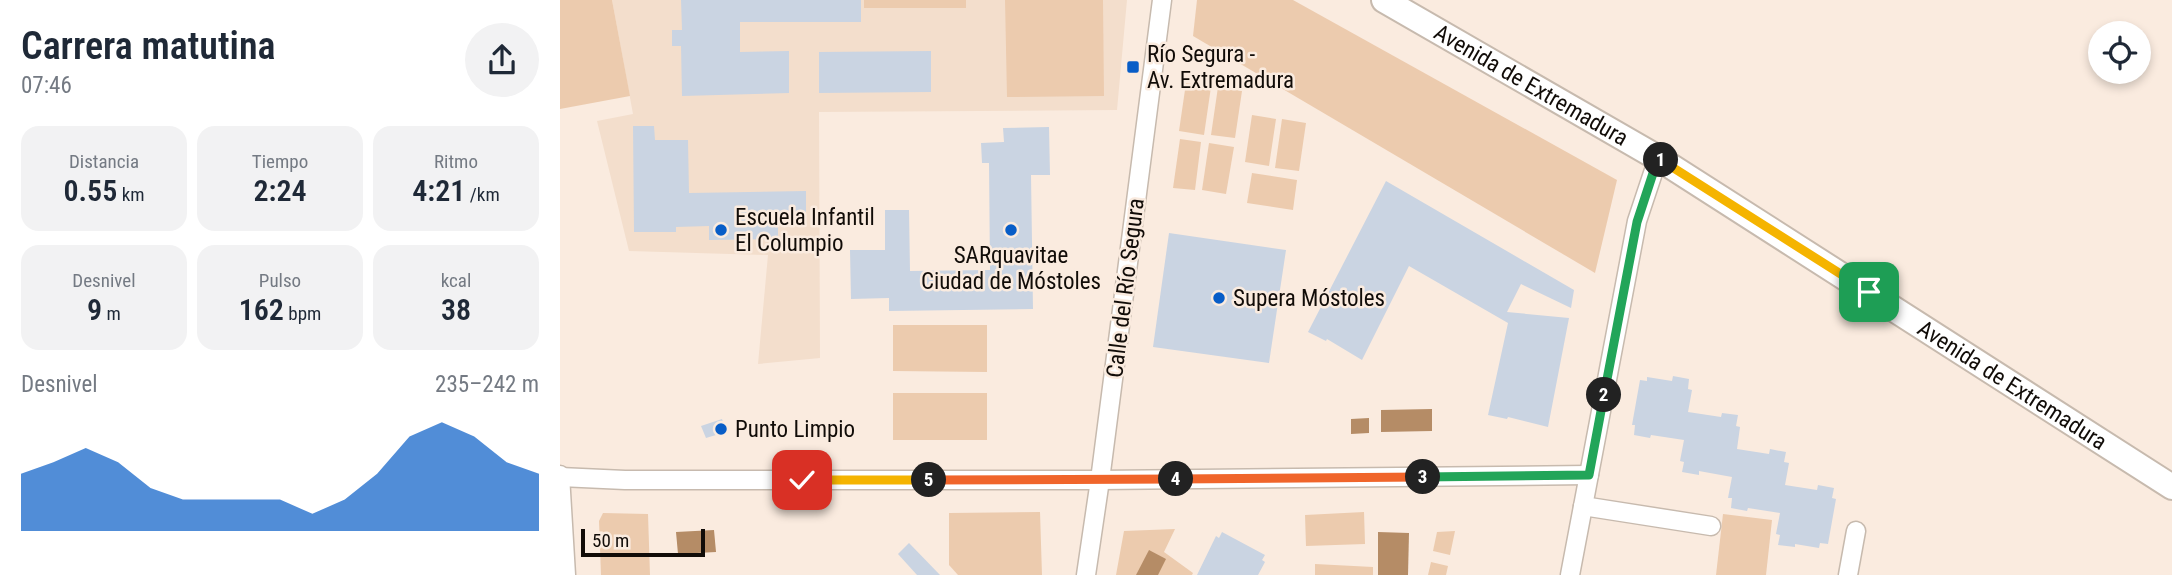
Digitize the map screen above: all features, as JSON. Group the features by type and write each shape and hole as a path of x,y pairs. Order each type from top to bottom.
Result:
{"street":[{"name":"Calle del Río Segura","path":"1086,575 1162,0"},
{"name":"Avenida de Extremadura","path":"1384,0 1658,158 2172,487"},
{"path":"1570,575 1637,222 1658,158"},
{"path":"566,575 560,477 625,480 1100,480 1589,475"},
{"path":"1583,506 1711,526"},
{"path":"1849,575 1856,531"}],"shaded area":[{"path":"560,0 612,0 630,96 560,109"},
{"path":"612,0 1127,0 1117,110 819,112 820,358 758,364 768,255 629,251 597,121 633,114"},
{"path":"864,0 966,0 966,8 864,8"},
{"path":"1005,0 1103,0 1104,96 1007,97"},
{"path":"1197,0 1293,0 1617,180 1595,273 1193,36"},
{"path":"1186,83 1211,87 1204,135 1179,131"},
{"path":"1218,87 1242,91 1235,138 1211,135"},
{"path":"1252,115 1276,119 1269,166 1245,162"},
{"path":"1282,119 1306,123 1299,171 1275,168"},
{"path":"1180,139 1201,142 1195,190 1173,188"},
{"path":"1209,143 1234,147 1226,194 1202,190"},
{"path":"1252,173 1297,180 1293,210 1247,203"},
{"path":"893,325 987,325 987,372 893,371"},
{"path":"893,393 987,393 987,440 893,440"},
{"path":"1432,409 1432,431 1381,432 1381,410"},
{"path":"1369,418 1369,433 1351,434 1351,419"},
{"path":"1040,512 1042,575 958,575 949,565 949,513"},
{"path":"1364,512 1365,544 1306,546 1305,515"},
{"path":"603,513 648,514 650,575 601,575 599,521"},
{"path":"1723,514 1772,520 1766,575 1716,575"},
{"path":"1175,529 1164,552 1193,573 1192,575 1116,575 1124,531"},
{"path":"714,530 716,552 678,554 676,532"},
{"path":"1455,531 1450,555 1433,551 1437,532"},
{"path":"1378,532 1409,533 1408,575 1378,575"},
{"path":"1149,550 1166,559 1158,575 1136,575"},
{"path":"1431,562 1448,566 1446,575 1428,575"},
{"path":"1315,564 1373,567 1373,575 1315,575"}],"building":[{"path":"681,0 861,0 861,22 740,22 740,52 789,51 789,93 682,96 681,46 672,46 672,30 682,30"},
{"path":"931,51 931,92 819,93 819,52"},
{"path":"633,126 654,126 655,140 688,140 689,193 806,191 806,223 778,224 778,239 709,240 709,226 676,227 676,232 634,232"},
{"name":"SARquavitae Ciudad de Móstoles","path":"1049,127 1050,175 1031,175 1033,309 889,311 889,298 851,299 850,250 885,250 885,210 909,210 910,271 990,270 989,163 982,163 981,143 1004,142 1003,128"},
{"path":"1386,181 1574,290 1571,308 1521,284 1507,312 1569,318 1548,427 1488,415 1508,323 1409,266 1362,360 1327,339 1326,341 1308,332"},
{"name":"Supera Móstoles","path":"1169,233 1286,250 1269,363 1153,347"},
{"path":"1673,376 1689,379 1688,389 1692,390 1688,412 1721,417 1722,413 1738,415 1736,426 1740,427 1737,449 1769,454 1770,449 1786,452 1784,462 1789,463 1785,485 1817,490 1818,485 1834,488 1832,498 1836,499 1828,544 1820,543 1819,548 1795,544 1795,547 1778,545 1780,535 1776,534 1780,513 1731,508 1732,498 1728,498 1732,477 1699,471 1699,475 1682,472 1684,462 1680,461 1684,440 1634,435 1635,425 1632,425 1640,380 1647,381 1647,377 1672,381"},
{"path":"722,419 726,432 706,438 701,426"},
{"path":"1222,532 1265,555 1262,560 1265,562 1258,575 1197,575 1216,536 1219,538"},
{"path":"909,543 940,575 917,575 898,554"}],"place":[{"name":"Río Segura - Av. Extremadura","path":"1133,67"},
{"name":"Escuela Infantil El Columpio","path":"721,230"},
{"name":"SARquavitae Ciudad de Móstoles","path":"1011,230"},
{"name":"Supera Móstoles","path":"1219,298"},
{"name":"Punto Limpio","path":"721,429"}],"route":[{"path":"802,480 1589,475 1637,222 1658,158 1869,292"}]}
